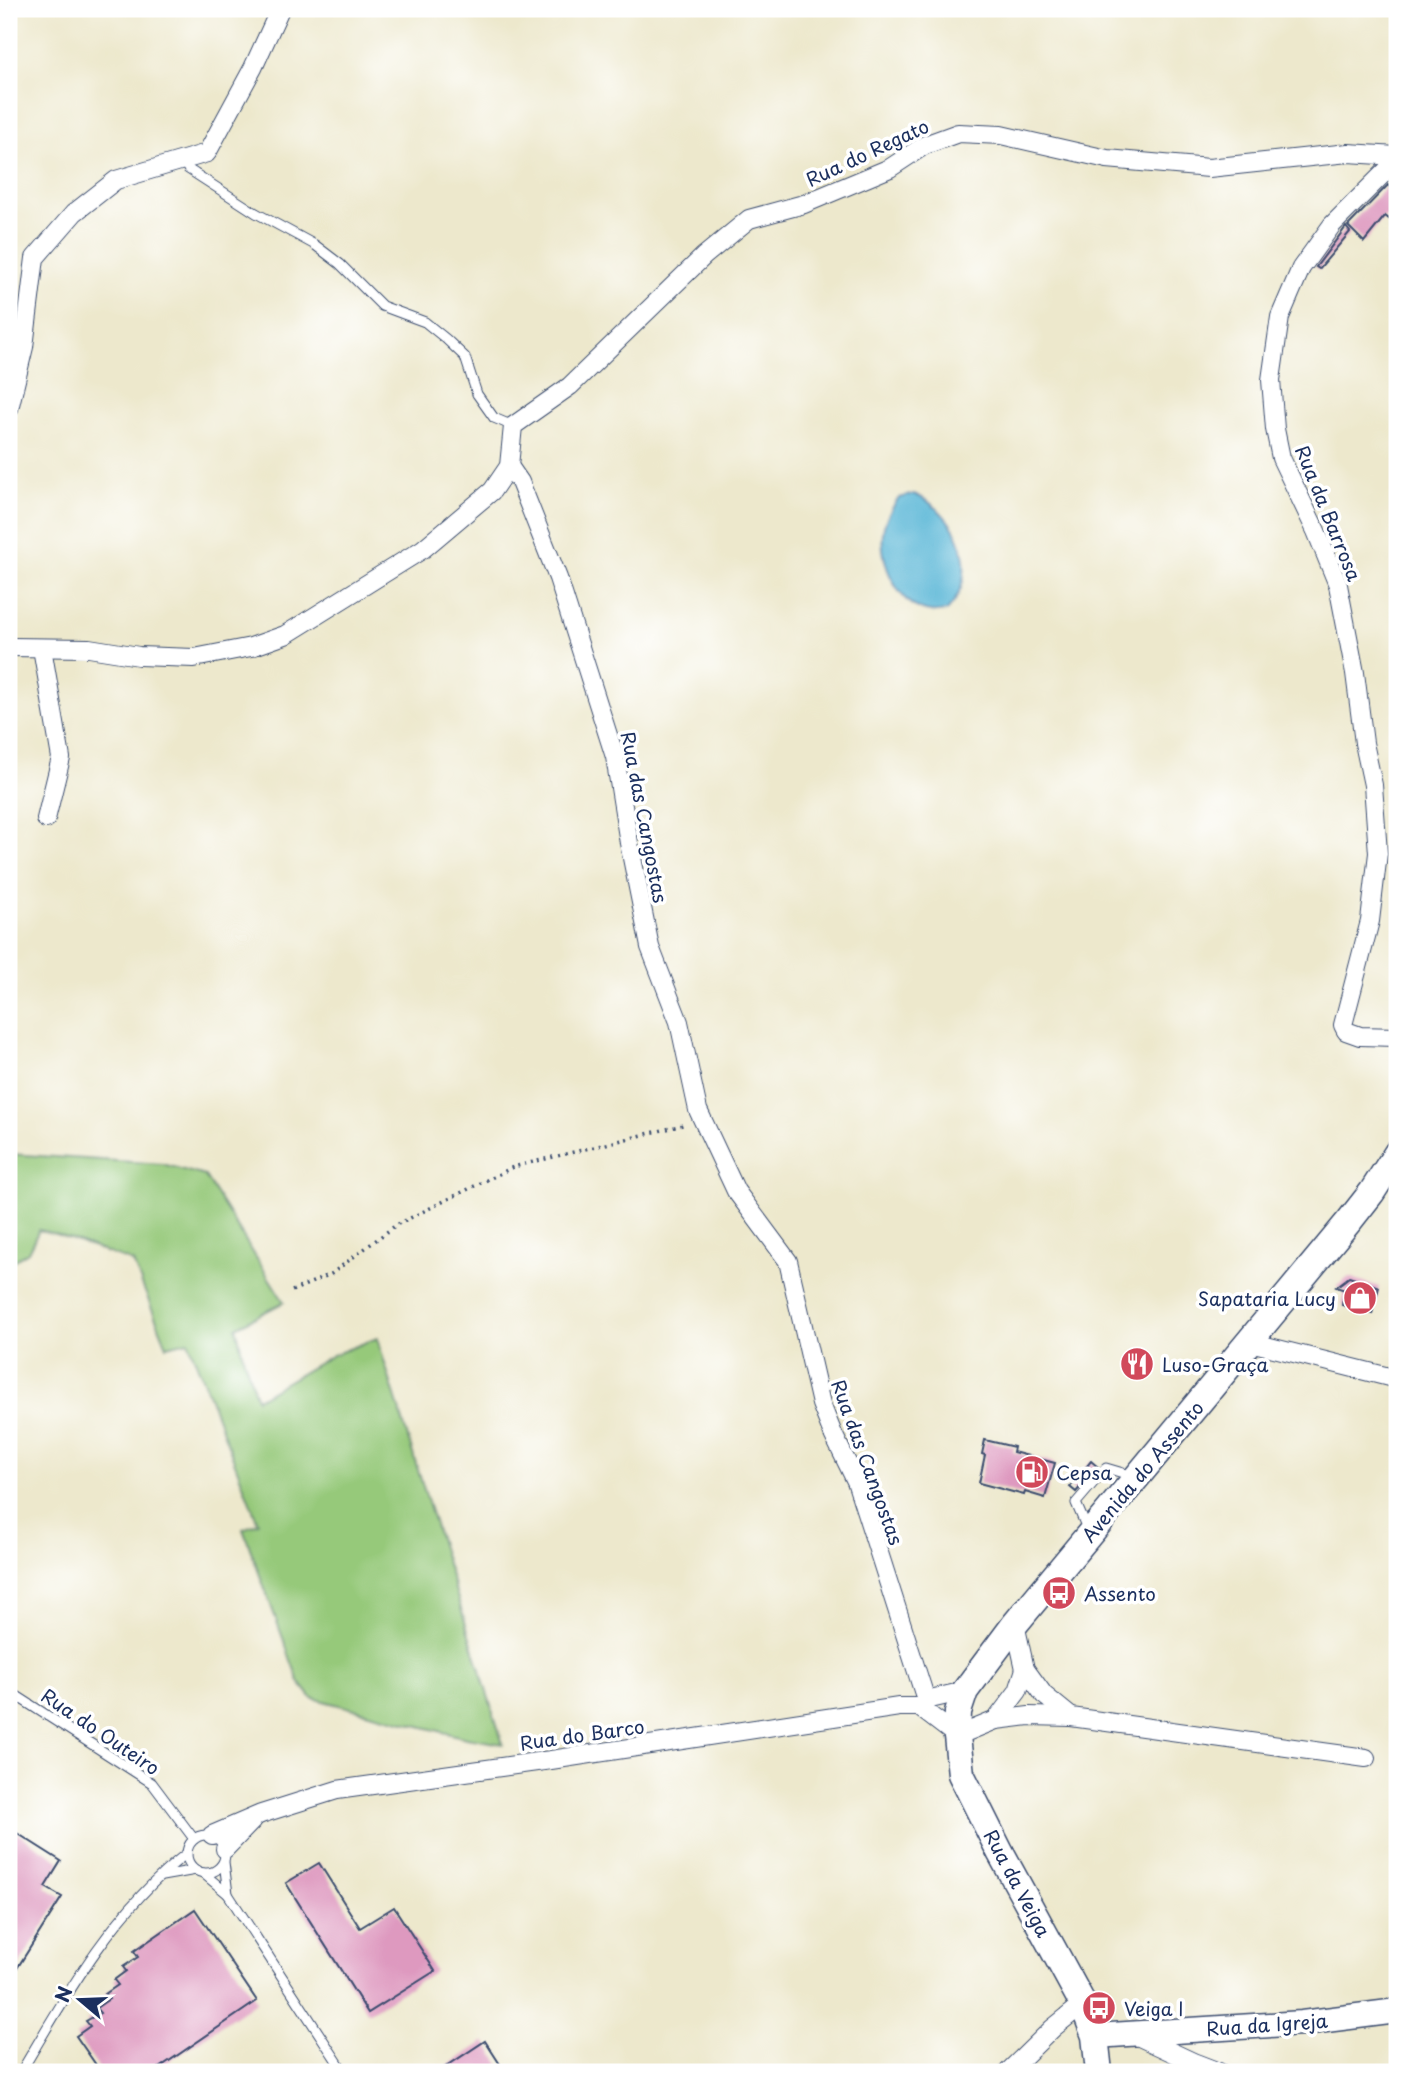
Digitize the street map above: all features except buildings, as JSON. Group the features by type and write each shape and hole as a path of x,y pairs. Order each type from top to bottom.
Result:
{"main road":[{"name":"Avenida do Assento","path":"965,1691 1015,1624 1372,1192 1397,1153"},
{"name":"Rua da Veiga","path":"965,1691 958,1712 957,1736 961,1774 1083,2004 1095,2036 1099,2072"}],"street":[{"path":"9,409 24,347 36,258 74,212 117,180 207,153 253,68 280,9"},
{"name":"Rua do Regato","path":"513,426 570,386 704,256 749,219 804,204 890,168 925,145 958,134 1001,135 1107,159 1209,168 1348,153 1397,158"},
{"name":"Rua da Barrosa","path":"1397,158 1332,225 1301,268 1280,317 1271,380 1275,429 1281,458 1317,531 1338,585 1373,785 1378,853 1370,921 1343,1025 1346,1031 1360,1035 1397,1037"},
{"path":"9,647 89,648 139,656 194,658 251,647 285,635 423,549 492,491 509,466 513,426"},
{"name":"Rua das Cangostas","path":"509,466 520,482 558,578 615,757 650,947 679,1022 698,1110 736,1191 788,1261 821,1404 856,1481 922,1704"},
{"path":"42,648 61,758 47,819"},
{"path":"1250,1342 1397,1378"},
{"path":"1015,1624 1025,1670 1044,1695 1071,1717"},
{"path":"996,1720 1018,1691 1025,1670"},
{"name":"Rua do Barco","path":"212,1835 337,1790 922,1704 965,1691"},
{"path":"922,1704 957,1736 996,1720 1029,1716 1071,1717 1366,1758"},
{"name":"Rua do Barco","path":"225,1856 256,1817"},
{"path":"1008,2072 1053,2028 1083,2004"},
{"name":"Rua da Igreja","path":"1095,2036 1302,2023 1397,2011"},
{"path":"1133,2034 1219,2072"}],"lane":[{"path":"188,159 188,169 256,213 315,245 340,264 382,306 425,323 446,339 465,357 477,394 494,418 513,426"},
{"name":"Rua do Outeiro","path":"9,1691 152,1783 194,1839"},
{"path":"21,2072 102,1943 131,1904 187,1853 194,1839 200,1835 212,1835 223,1843 228,1894"},
{"path":"187,1853 188,1862 228,1894 344,2072"},
{"path":"160,1876 215,1871 225,1856"}],"path":[{"path":"292,1291 331,1274 396,1225 513,1167 703,1120"}],"green space":[{"path":"9,1154 163,1164 205,1176 284,1302 236,1327 257,1399 333,1355 377,1338 503,1744 466,1738 312,1698 299,1682 243,1529 258,1523 188,1341 167,1346 133,1262 39,1230 28,1252 9,1264"}],"water":[{"path":"914,494 943,515 954,529 961,545 963,579 958,596 947,611 931,612 919,609 909,602 893,582 884,557 883,533 891,510 899,498"}],"place":[{"name":"Sapataria Lucy","path":"1360,1298"},
{"name":"Luso-Graça","path":"1137,1364"},
{"name":"Cepsa","path":"1032,1472"},
{"name":"Assento","path":"1059,1593"},
{"name":"Veiga I","path":"1099,2008"}]}
